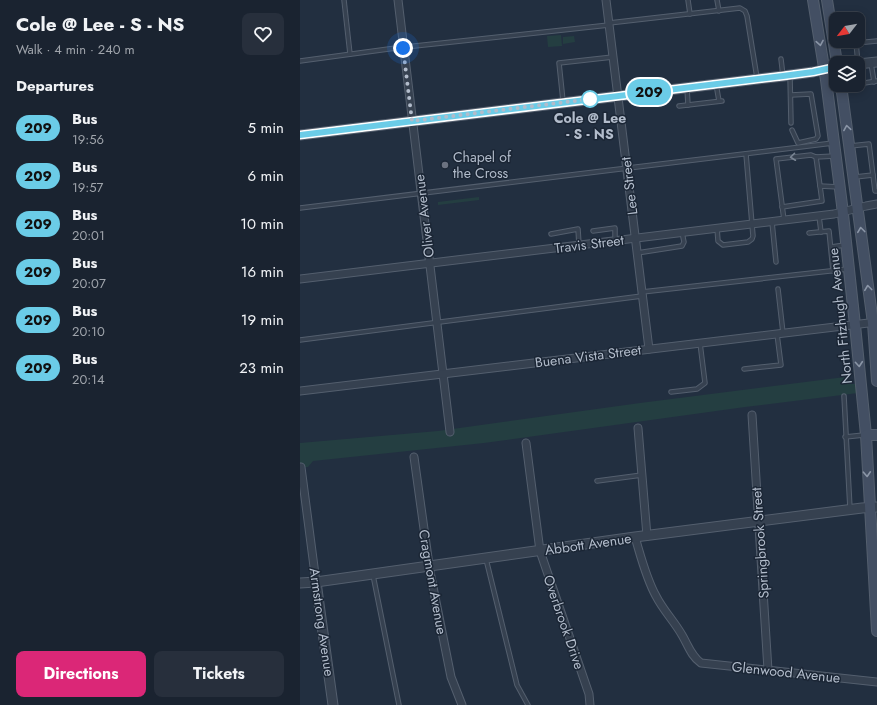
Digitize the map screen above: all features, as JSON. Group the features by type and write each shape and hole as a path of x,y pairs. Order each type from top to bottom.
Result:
{"main road":[{"name":"North Fitzhugh Avenue","path":"813,0 836,156 847,245 873,507 877,631"},
{"path":"827,0 836,56"},
{"path":"845,92 854,178 875,322 877,381"},
{"path":"866,435 877,435"}],"street":[{"name":"Oliver Avenue","path":"398,0 450,432"},
{"name":"Lee Street","path":"606,0 649,349"},
{"path":"300,135 787,76 829,69"},
{"name":"Travis Street","path":"300,279 819,216 877,204"},
{"name":"Buena Vista Street","path":"300,391 875,322"},
{"name":"Springbrook Street","path":"752,415 768,670"},
{"path":"638,428 647,536"},
{"name":"Overbrook Drive","path":"526,444 540,551 589,694 590,705"},
{"name":"Cragmont Avenue","path":"414,457 429,566 451,677 462,705"},
{"name":"Armstrong Avenue","path":"301,467 302,487 333,705"},
{"name":"Abbott Avenue","path":"300,583 635,537 873,507"},
{"name":"Glenwood Avenue","path":"635,537 647,578 656,597 682,635 696,660 701,663 877,682"}],"lane":[{"path":"344,0 350,54"},
{"path":"688,0 690,14"},
{"path":"717,0 719,11"},
{"path":"300,61 740,8 746,13 757,79"},
{"path":"857,56 856,43 877,41"},
{"path":"564,102 559,63 613,57"},
{"path":"781,59 792,95 791,123"},
{"path":"865,83 876,81 874,63"},
{"path":"679,106 721,101 716,84"},
{"path":"687,87 688,105"},
{"path":"792,95 811,94 818,136 816,139 798,143 792,130"},
{"path":"300,208 834,143"},
{"path":"850,146 869,144 875,192 877,191"},
{"path":"717,228 718,241 722,244 748,242 752,239 753,236 746,154"},
{"path":"784,220 776,159 811,155 816,157 836,156"},
{"path":"782,207 822,201 816,157"},
{"path":"854,178 873,175"},
{"path":"820,186 840,187"},
{"path":"819,216 821,232"},
{"path":"772,222 776,262"},
{"path":"593,231 615,228 615,240"},
{"path":"551,234 578,229 579,245"},
{"path":"809,233 829,231 834,271"},
{"path":"637,253 682,246 684,242 682,232"},
{"path":"831,247 847,245"},
{"path":"300,340 642,294 849,269"},
{"path":"744,369 781,365 778,289"},
{"path":"671,392 697,389 705,383 700,343"},
{"path":"844,396 850,509"},
{"path":"845,437 866,435"},
{"path":"597,481 642,475"},
{"path":"486,558 517,685 528,705"},
{"path":"372,574 399,705"}],"green space":[{"path":"561,35 562,46 548,47 547,36"},
{"path":"574,36 575,42 563,44 563,37"},
{"path":"479,197 479,200 438,205 438,202"},
{"path":"845,377 846,384 856,384 858,393 484,443 313,461 308,467 300,467 300,443 438,431"}],"bus line":[{"name":"209","path":"300,135 783,76 829,69"}],"place":[{"name":"Cole @ Lee - S - NS","path":"590,99"},
{"name":"Chapel of the Cross","path":"445,165"}],"route":[{"path":"403,48 412,121 590,99"}]}
